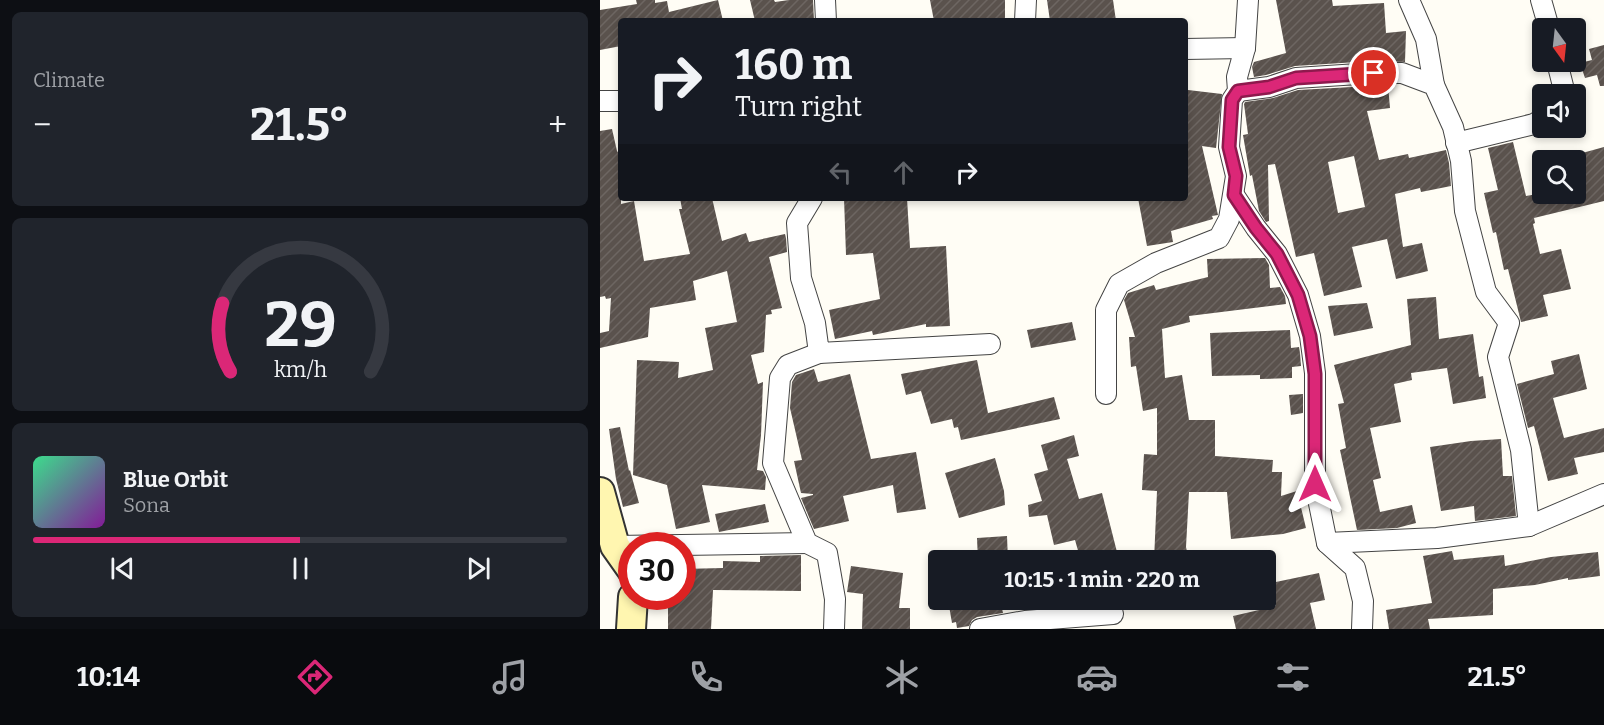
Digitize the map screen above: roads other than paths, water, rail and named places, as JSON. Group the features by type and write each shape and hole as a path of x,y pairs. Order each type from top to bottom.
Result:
{"street":[{"path":"825,0 826,18"},
{"path":"1025,18 1026,0"},
{"path":"1106,394 1106,310 1119,284 1156,263 1219,238 1229,219 1236,176 1229,147 1232,100 1238,91 1237,77 1245,48 1248,0"},
{"path":"1409,0 1426,39 1434,85 1453,127 1461,161 1465,212 1486,292 1509,323 1498,357 1521,450 1529,526"},
{"path":"1541,0 1546,18"},
{"path":"1188,49 1245,48"},
{"path":"1238,91 1269,87 1296,78 1374,73 1402,73 1434,85"},
{"path":"600,101 618,101"},
{"path":"1456,143 1532,124"},
{"path":"1234,195 1277,254 1298,295 1310,336 1315,374 1315,484 1327,543 1355,568 1363,601 1362,629"},
{"path":"810,201 797,223 801,278 814,323 819,353"},
{"path":"807,543 774,463 780,378 788,364 819,353 990,344"},
{"path":"600,492 618,550"},
{"path":"1327,543 1437,537 1529,526 1604,494"},
{"path":"615,546 807,543 827,553 835,599 834,629"},
{"path":"631,629 632,610"},
{"path":"986,628 1025,621 1113,614"}]}
